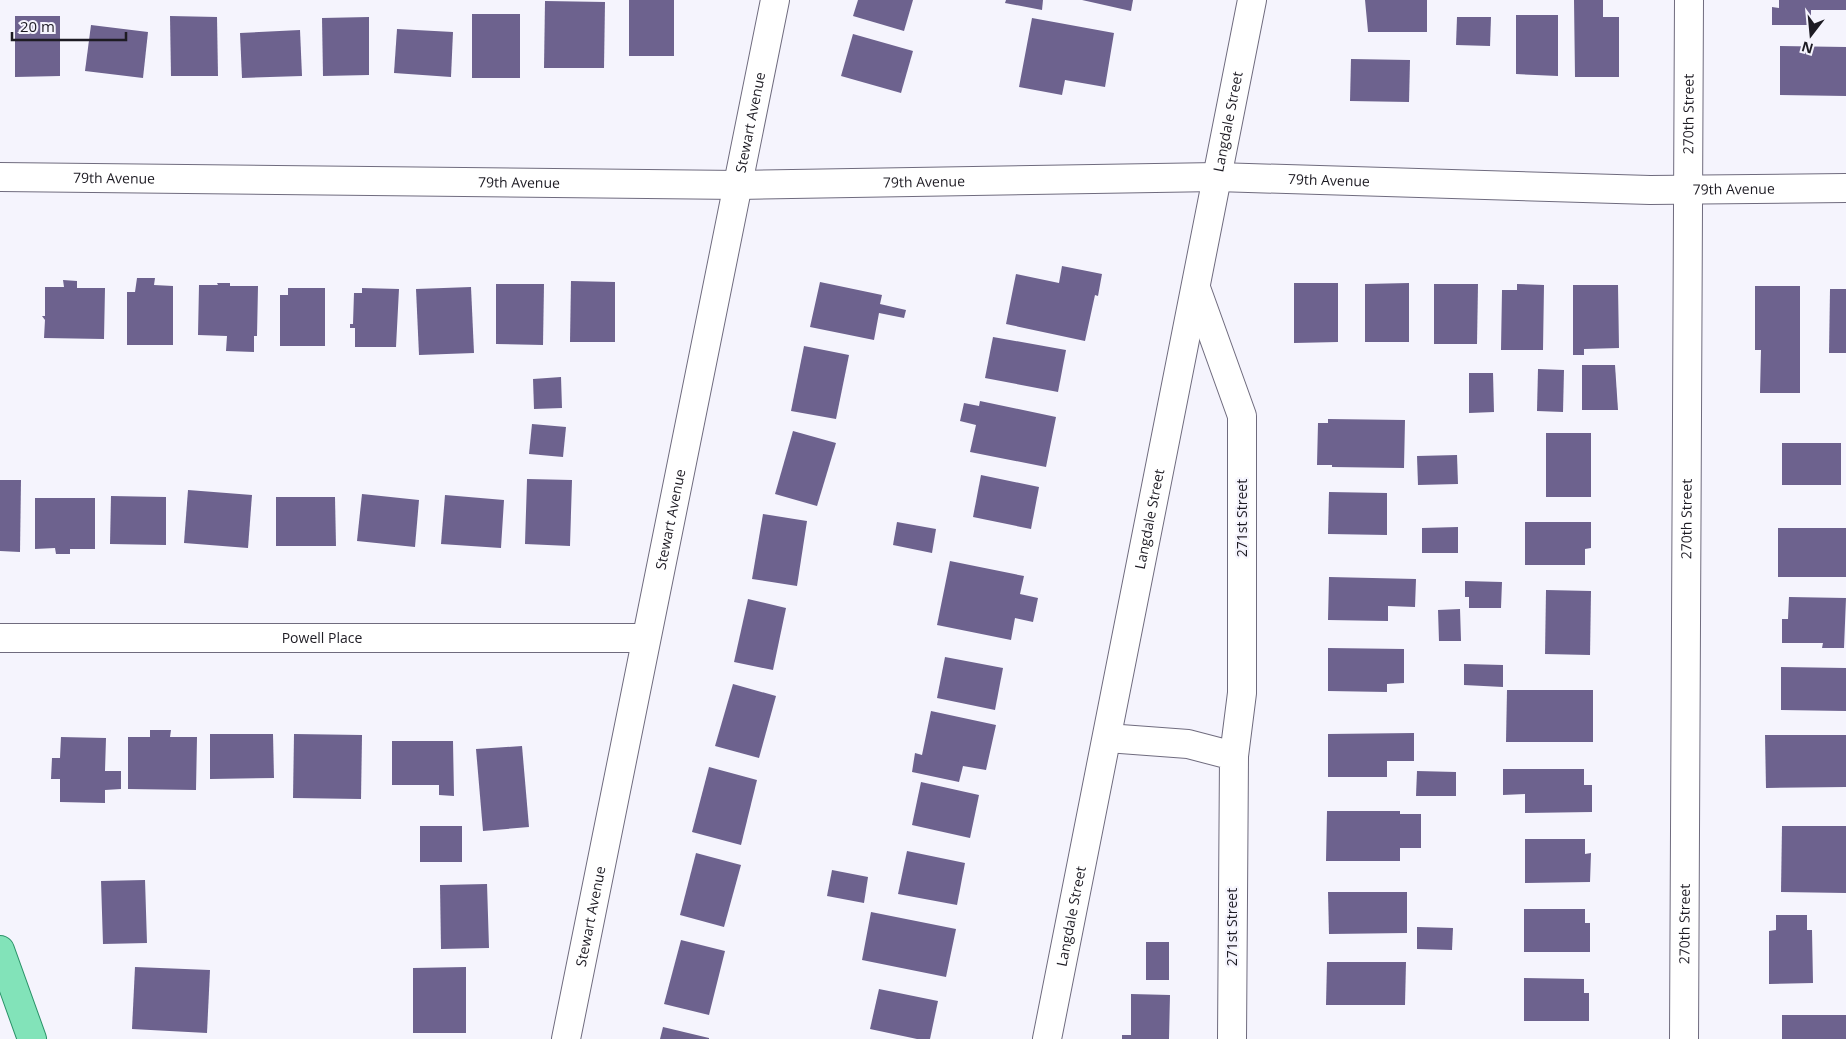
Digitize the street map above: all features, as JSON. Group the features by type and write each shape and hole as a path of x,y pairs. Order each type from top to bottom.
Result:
{"main road":[{"path":"0,950 32,1039"}],"street":[{"name":"Stewart Avenue","path":"566,1039 645,638 739,185 775,0"},
{"name":"Langdale Street","path":"1047,1039 1252,0"},
{"name":"270th Street","path":"1684,1039 1690,0"},
{"name":"79th Avenue","path":"0,177 739,185 1217,177 1689,190 1846,188"},
{"name":"271st Street","path":"1196,287 1242,416 1242,693 1234,756 1232,1039"},
{"name":"Powell Place","path":"0,638 645,638"},
{"path":"1106,738 1188,744 1234,756"}],"building":[{"path":"629,0 674,0 674,56 629,56"},
{"path":"858,0 913,0 904,31 853,16"},
{"path":"1006,0 1043,0 1042,10 1005,3"},
{"path":"1082,0 1133,0 1131,11"},
{"path":"1365,0 1427,0 1427,32 1368,32"},
{"path":"1574,0 1603,0 1603,17 1619,17 1619,77 1575,77"},
{"path":"1779,0 1846,0 1846,10 1811,10 1811,25 1772,25 1772,7 1779,8"},
{"path":"545,1 605,2 604,68 544,68"},
{"path":"472,14 520,14 520,78 472,78"},
{"path":"1516,15 1558,15 1558,76 1516,74"},
{"path":"15,16 60,16 60,76 15,77"},
{"path":"170,16 217,17 218,76 171,76"},
{"path":"369,17 369,75 323,76 322,18"},
{"path":"1457,17 1491,17 1490,46 1456,45"},
{"path":"1032,18 1114,33 1105,87 1065,80 1062,95 1019,87"},
{"path":"91,25 148,32 143,78 85,71"},
{"path":"397,29 453,32 451,77 394,73"},
{"path":"300,30 302,76 242,78 240,33"},
{"path":"853,34 913,51 901,93 841,76"},
{"path":"1780,46 1846,47 1846,96 1780,95"},
{"path":"1351,59 1410,60 1409,102 1350,101"},
{"path":"1062,266 1102,274 1098,296 1095,295 1085,341 1006,324 1016,274 1059,283"},
{"path":"137,278 155,278 154,285 173,286 173,345 127,345 127,292 135,292"},
{"path":"63,280 77,281 77,288 105,288 104,339 44,338 45,320 42,316 45,316 45,287 64,287"},
{"path":"571,281 615,282 615,342 570,342"},
{"path":"820,282 882,295 880,304 906,310 904,318 879,313 874,340 810,327"},
{"path":"217,283 230,283 230,286 258,286 257,336 254,336 254,352 226,351 227,336 198,335 199,285 218,285"},
{"path":"1294,283 1338,283 1338,342 1294,343"},
{"path":"1409,283 1409,342 1365,342 1365,284"},
{"path":"496,284 544,284 543,345 496,344"},
{"path":"1434,284 1478,284 1477,344 1434,344"},
{"path":"1517,284 1544,285 1543,350 1501,350 1502,290 1517,290"},
{"path":"1573,285 1618,285 1619,348 1584,349 1584,355 1573,355"},
{"path":"1755,286 1800,286 1800,393 1760,393 1761,350 1755,350"},
{"path":"471,287 474,353 419,355 416,289"},
{"path":"288,288 325,288 325,346 280,346 280,295 288,295"},
{"path":"362,288 399,289 396,347 355,347 355,328 350,328 350,324 353,324 354,293 362,293"},
{"path":"1830,289 1846,289 1846,353 1829,353"},
{"path":"993,337 1066,350 1058,392 985,378"},
{"path":"804,346 849,355 836,419 791,411"},
{"path":"1582,365 1615,365 1618,410 1582,410"},
{"path":"1538,369 1564,370 1563,412 1537,411"},
{"path":"1469,373 1493,373 1494,412 1469,413"},
{"path":"561,377 562,408 534,409 533,379"},
{"path":"980,401 1056,417 1046,467 970,452 976,425 960,421 964,403 979,406"},
{"path":"1328,419 1405,420 1404,468 1317,465 1318,423 1328,423"},
{"path":"532,424 566,427 563,457 529,454"},
{"path":"793,431 836,443 817,506 775,494"},
{"path":"1546,433 1591,433 1591,497 1546,497"},
{"path":"1782,443 1841,443 1841,485 1782,485"},
{"path":"1457,455 1458,484 1418,485 1417,456"},
{"path":"981,475 1039,487 1031,529 973,517"},
{"path":"527,479 572,480 570,546 525,544"},
{"path":"0,480 21,480 20,552 0,551"},
{"path":"188,490 252,495 248,548 184,543"},
{"path":"1329,492 1387,493 1387,535 1328,534"},
{"path":"362,494 419,500 415,547 357,541"},
{"path":"445,495 504,500 501,548 441,544"},
{"path":"111,496 166,497 166,545 110,544"},
{"path":"276,497 335,497 336,546 276,546"},
{"path":"35,498 95,498 95,549 70,549 70,554 56,554 55,548 35,549"},
{"path":"763,514 807,521 797,586 752,579"},
{"path":"897,522 936,529 932,553 893,545"},
{"path":"1525,522 1591,522 1591,548 1585,549 1585,565 1525,565"},
{"path":"1458,527 1458,553 1422,553 1422,528"},
{"path":"1778,528 1846,528 1846,577 1778,577"},
{"path":"950,561 1024,576 1020,594 1038,598 1033,622 1015,618 1011,640 937,625"},
{"path":"1329,577 1416,579 1415,607 1388,606 1388,621 1328,620"},
{"path":"1465,581 1502,582 1501,608 1469,608 1469,597 1465,597"},
{"path":"1546,590 1591,591 1590,655 1545,654"},
{"path":"1789,597 1846,598 1844,648 1822,648 1823,643 1782,643 1782,619 1788,619"},
{"path":"748,599 786,608 773,670 734,662"},
{"path":"1460,609 1461,641 1439,641 1438,610"},
{"path":"1328,648 1404,649 1404,683 1387,684 1387,692 1328,691"},
{"path":"945,657 1003,668 995,710 937,698"},
{"path":"1464,664 1503,665 1503,687 1464,685"},
{"path":"1781,667 1846,668 1846,711 1781,710"},
{"path":"733,684 776,696 759,758 715,746"},
{"path":"1507,690 1593,690 1593,742 1506,742"},
{"path":"931,711 996,725 986,770 963,766 959,782 912,772 915,753 922,755"},
{"path":"150,730 171,730 170,737 197,737 196,790 128,789 128,737 150,737"},
{"path":"1414,733 1414,761 1387,761 1387,777 1328,777 1328,734"},
{"path":"210,734 273,734 274,778 210,779"},
{"path":"294,734 362,735 361,799 293,798"},
{"path":"1765,735 1846,735 1846,787 1766,788"},
{"path":"61,737 106,738 105,771 121,771 121,789 105,790 105,803 60,802 60,779 51,779 52,758 60,758"},
{"path":"392,741 453,741 454,796 439,795 439,785 392,785"},
{"path":"522,746 529,827 483,831 476,749"},
{"path":"709,767 757,780 741,845 692,832"},
{"path":"1503,769 1584,769 1584,785 1592,785 1592,812 1525,813 1525,794 1503,795"},
{"path":"1417,771 1456,772 1456,796 1416,796"},
{"path":"921,782 979,795 970,838 912,825"},
{"path":"1327,811 1400,811 1400,814 1421,814 1421,848 1400,848 1400,861 1326,861"},
{"path":"420,826 462,826 462,862 420,862"},
{"path":"1782,826 1846,826 1846,893 1781,892"},
{"path":"1525,839 1585,839 1585,854 1591,853 1590,882 1525,883"},
{"path":"907,851 965,863 957,905 898,894"},
{"path":"696,853 741,865 724,927 680,915"},
{"path":"832,870 868,877 864,903 827,896"},
{"path":"145,880 147,943 103,944 101,881"},
{"path":"487,884 489,948 441,949 440,885"},
{"path":"1328,892 1407,892 1407,933 1329,934"},
{"path":"1524,909 1585,909 1585,923 1590,923 1590,952 1524,952"},
{"path":"871,912 956,929 946,977 862,960"},
{"path":"1776,915 1807,915 1807,930 1812,930 1813,983 1769,984 1769,931 1776,930"},
{"path":"1417,927 1453,928 1452,950 1417,949"},
{"path":"681,940 725,951 709,1015 664,1004"},
{"path":"1146,942 1169,942 1169,980 1146,980"},
{"path":"1327,962 1406,962 1405,1005 1326,1005"},
{"path":"135,967 210,970 207,1033 132,1029"},
{"path":"466,967 466,1033 413,1033 413,968"},
{"path":"1524,978 1584,979 1584,993 1589,993 1589,1021 1524,1021"},
{"path":"879,989 938,1001 930,1039 917,1039 870,1029"},
{"path":"1131,994 1170,995 1169,1039 1122,1039 1122,1035 1131,1035"},
{"path":"1782,1015 1846,1015 1846,1039 1782,1039"},
{"path":"663,1027 709,1038 709,1039 660,1039"}]}
